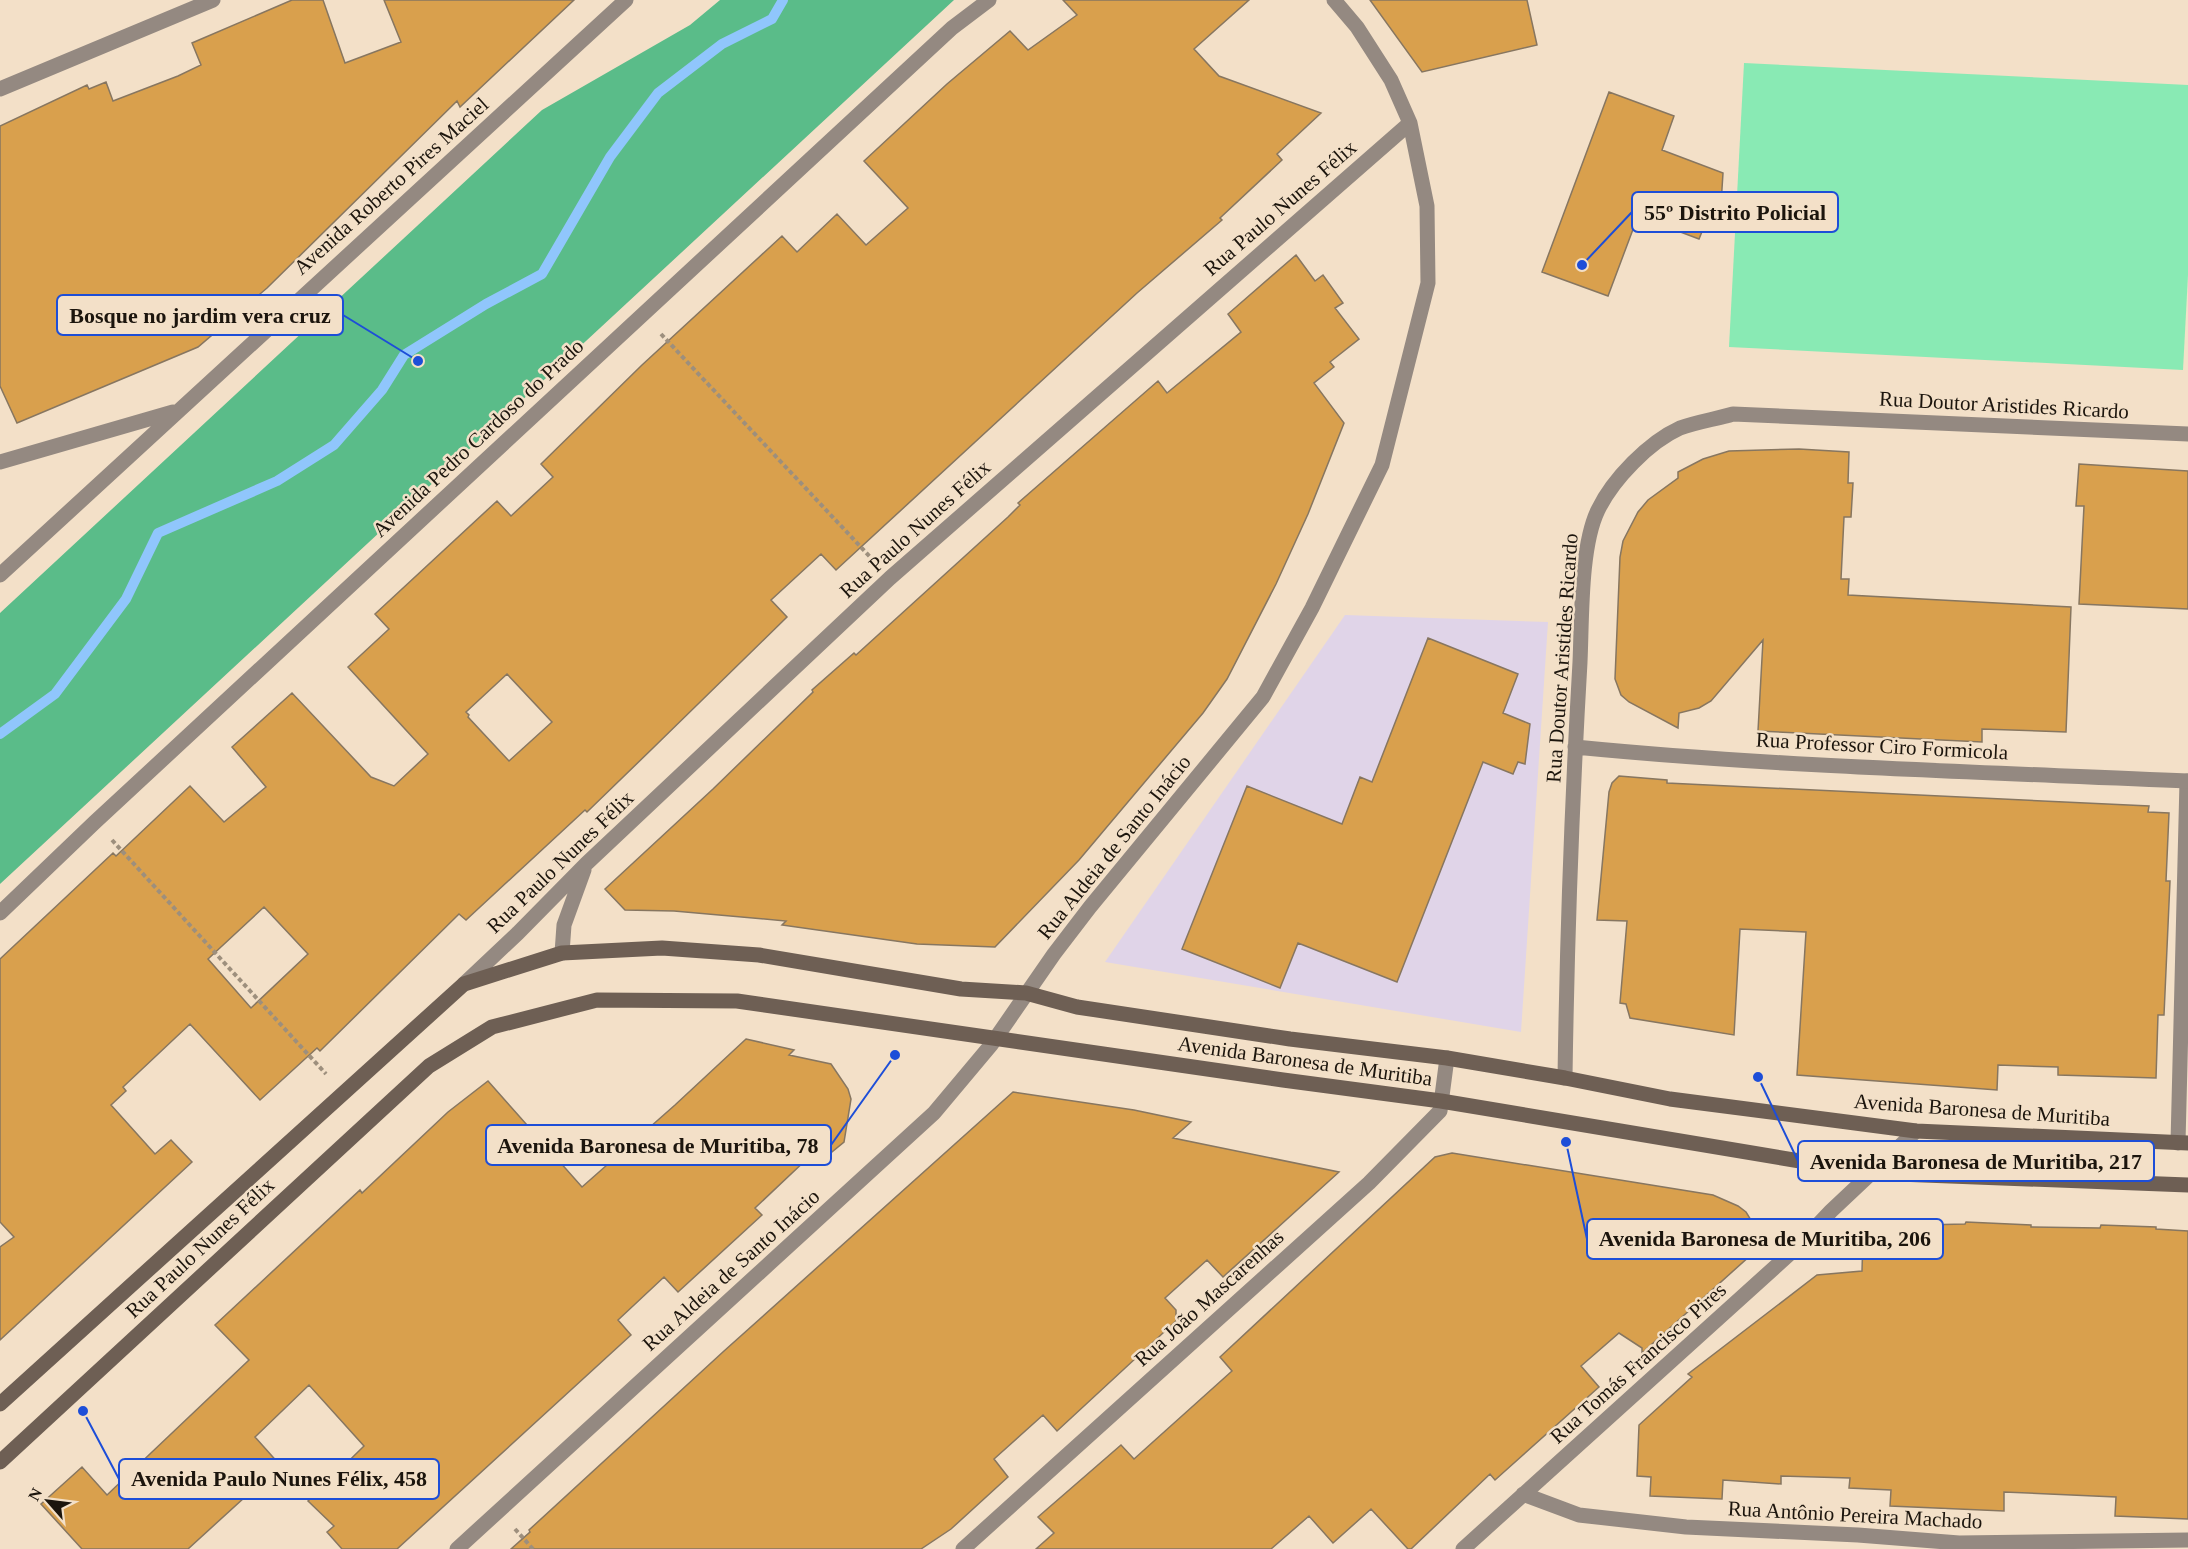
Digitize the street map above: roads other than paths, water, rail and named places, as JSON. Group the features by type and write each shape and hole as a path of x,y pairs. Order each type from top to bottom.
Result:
{"main road":[{"name":"Avenida Baronesa de Muritiba","path":"403,1038 465,984 562,953 662,948 759,955 961,989 1026,993 1077,1007 1290,1039 1447,1058 1670,1099 1916,1131 2183,1143"},
{"name":"Avenida Baronesa de Muritiba","path":"429,1066 492,1027 597,999 737,1001 1441,1101 1872,1173 2188,1185"},
{"name":"Rua Paulo Nunes Félix","path":"0,1404 403,1038"},
{"name":"Rua Paulo Nunes Félix","path":"0,1462 429,1066"}],"street":[{"path":"0,89 213,0"},
{"name":"Avenida Roberto Pires Maciel","path":"0,575 626,0"},
{"name":"Avenida Pedro Cardoso do Prado","path":"0,913 95,822 952,28 989,0"},
{"name":"Rua Aldeia de Santo Inácio","path":"457,1549 934,1113 995,1039 1090,907 1263,697 1312,608 1382,465 1428,284 1427,206 1410,123 1391,80 1357,27 1334,0"},
{"name":"Rua Paulo Nunes Félix","path":"465,984 586,864 890,578 1410,123"},
{"path":"0,462 177,411"},
{"name":"Rua Doutor Aristides Ricardo","path":"1565,1078 1575,747 1590,532 1599,508 1622,476 1646,449 1680,428 1733,414 2188,435"},
{"name":"Rua Professor Ciro Formicola","path":"1575,747 1801,764 2188,781"},
{"path":"2183,1143 2188,781"},
{"path":"562,953 564,925 586,864"},
{"name":"Rua João Mascarenhas","path":"963,1549 1369,1183 1440,1111 1447,1058"},
{"name":"Rua Tomás Francisco Pires","path":"1463,1549 1795,1249 1831,1211 1916,1131"},
{"name":"Rua Antônio Pereira Machado","path":"1523,1494 1579,1515 1611,1519 1686,1527 1858,1535 1956,1546 2188,1540"}],"waterway":[{"path":"0,734 55,694 126,599 158,533 277,481 334,445 382,390 404,355 486,304 542,274 610,157 658,93 722,44 772,19 783,0"}],"place":[{"name":"55º Distrito Policial","path":"1582,265"},
{"name":"Bosque no jardim vera cruz","path":"418,361"},
{"name":"Avenida Baronesa de Muritiba, 78","path":"895,1055"},
{"name":"Avenida Baronesa de Muritiba, 217","path":"1758,1077"},
{"name":"Avenida Baronesa de Muritiba, 206","path":"1566,1142"},
{"name":"Avenida Paulo Nunes Félix, 458","path":"83,1411"}]}
